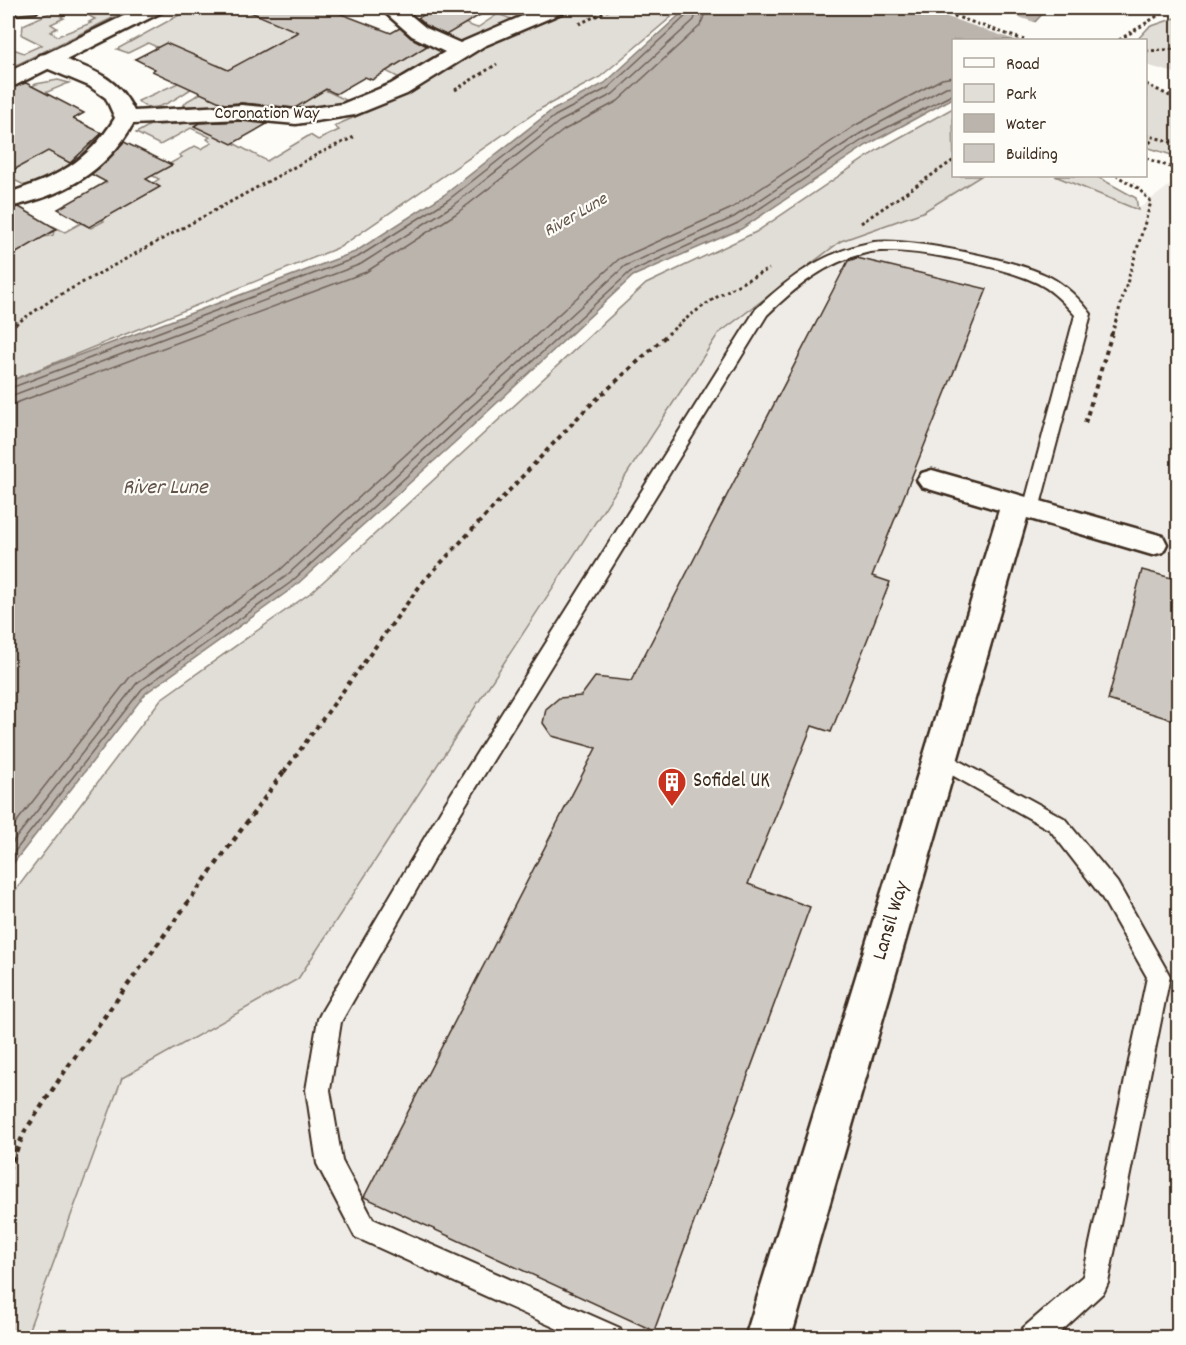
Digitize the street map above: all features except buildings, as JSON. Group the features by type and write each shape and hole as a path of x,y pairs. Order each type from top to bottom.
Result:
{"street":[{"path":"8,8 29,8"},
{"path":"8,80 155,8"},
{"path":"390,8 419,32 460,51"},
{"name":"Coronation Way","path":"126,118 242,112 296,117 337,112 373,100 399,88 460,51 557,8"},
{"path":"8,200 46,187 73,174 99,156 126,118 115,96 97,81 47,60"},
{"path":"932,480 1152,544"},
{"name":"Lansil Way","path":"768,1338 940,759 1024,507"}],"lane":[{"path":"610,1338 364,1228 330,1164 318,1090 330,1019 448,816 761,312 805,272 843,255 883,246 913,248 1006,269 1043,280 1071,301 1083,314 1024,507"},
{"path":"940,759 1057,824 1109,889 1159,976 1095,1283 1033,1338"}],"path":[{"path":"576,25 613,8"},
{"path":"931,8 1021,39"},
{"path":"1121,39 1170,8"},
{"path":"1147,51 1179,50"},
{"path":"451,92 471,82 501,61"},
{"path":"1147,85 1179,100"},
{"path":"8,333 11,327 56,297 320,153 360,134"},
{"path":"1147,135 1179,144"},
{"path":"1147,147 1153,138"},
{"path":"1147,158 1179,170"},
{"path":"860,224 952,161"},
{"path":"1083,428 1151,202 1138,188 1119,177"},
{"path":"8,1170 26,1131 67,1068 422,583 585,410 690,314 725,290 777,265"}],"shaded area":[{"path":"979,177 1057,177 1137,210 1178,179 1178,1337 26,1338 122,1078 298,979 718,334 841,241 923,212"}],"green space":[{"path":"78,8 99,10 133,8 8,69 8,63 13,60 8,57 8,47 24,53 42,45 22,35 23,25 54,11 64,15 61,17 64,18 51,24 57,28 50,32 58,36 91,23 89,22 95,19"},
{"path":"192,8 242,8 254,13 293,20 337,69 305,101 325,90 352,103 304,111 247,106 263,97 264,79 214,109 196,110 196,106 183,106 187,101 212,87 226,69 218,65 208,70 148,43 128,53 117,49"},
{"path":"454,8 466,8 459,12 456,20 477,28 498,14 517,21 488,34 465,41 455,41 429,26 458,9"},
{"path":"574,8 682,8 600,77 542,108 340,247 15,379 8,385 8,258 23,249 38,234 44,237 53,235 54,231 49,228 53,226 65,232 81,223 91,228 104,221 95,215 159,187 153,183 159,179 151,175 153,173 182,157 179,155 195,146 201,149 212,143 207,139 210,137 191,128 160,145 136,133 150,125 180,124 193,120 244,119 242,124 222,137 267,161 310,135 318,140 339,130 334,126 399,98 490,42 552,19"},
{"path":"1178,17 1178,157 1147,147 1147,39 1138,39 1149,27"},
{"path":"405,32 431,42 444,51 443,54 403,80 384,70"},
{"path":"58,80 69,83 45,93 42,91 12,106 72,147 100,132 89,149 90,155 71,168 28,187 8,177 8,173 24,164 8,154 8,100 36,84"},
{"path":"178,83 194,87 158,107 144,106 138,101"},
{"path":"952,109 952,177 979,177 923,212 841,241 718,334 298,979 122,1078 26,1337 8,1337 8,900 161,699 313,591 646,284 756,232 879,149"},
{"path":"1057,177 1098,177 1136,198 1138,210"}],"water":[{"name":"River Lune","path":"687,8 1048,8 1019,39 952,39 952,99 867,145 741,229 633,276 454,443 294,587 146,693 8,870 8,385 15,379 355,252 444,195 551,111 605,83"}],"pier":[{"path":"921,8 991,8 1037,23 1035,26 1070,39 1012,39"},
{"path":"1147,65 1178,74 1178,100 1147,84"}],"place":[{"name":"Sofidel UK","path":"672,808"}]}
